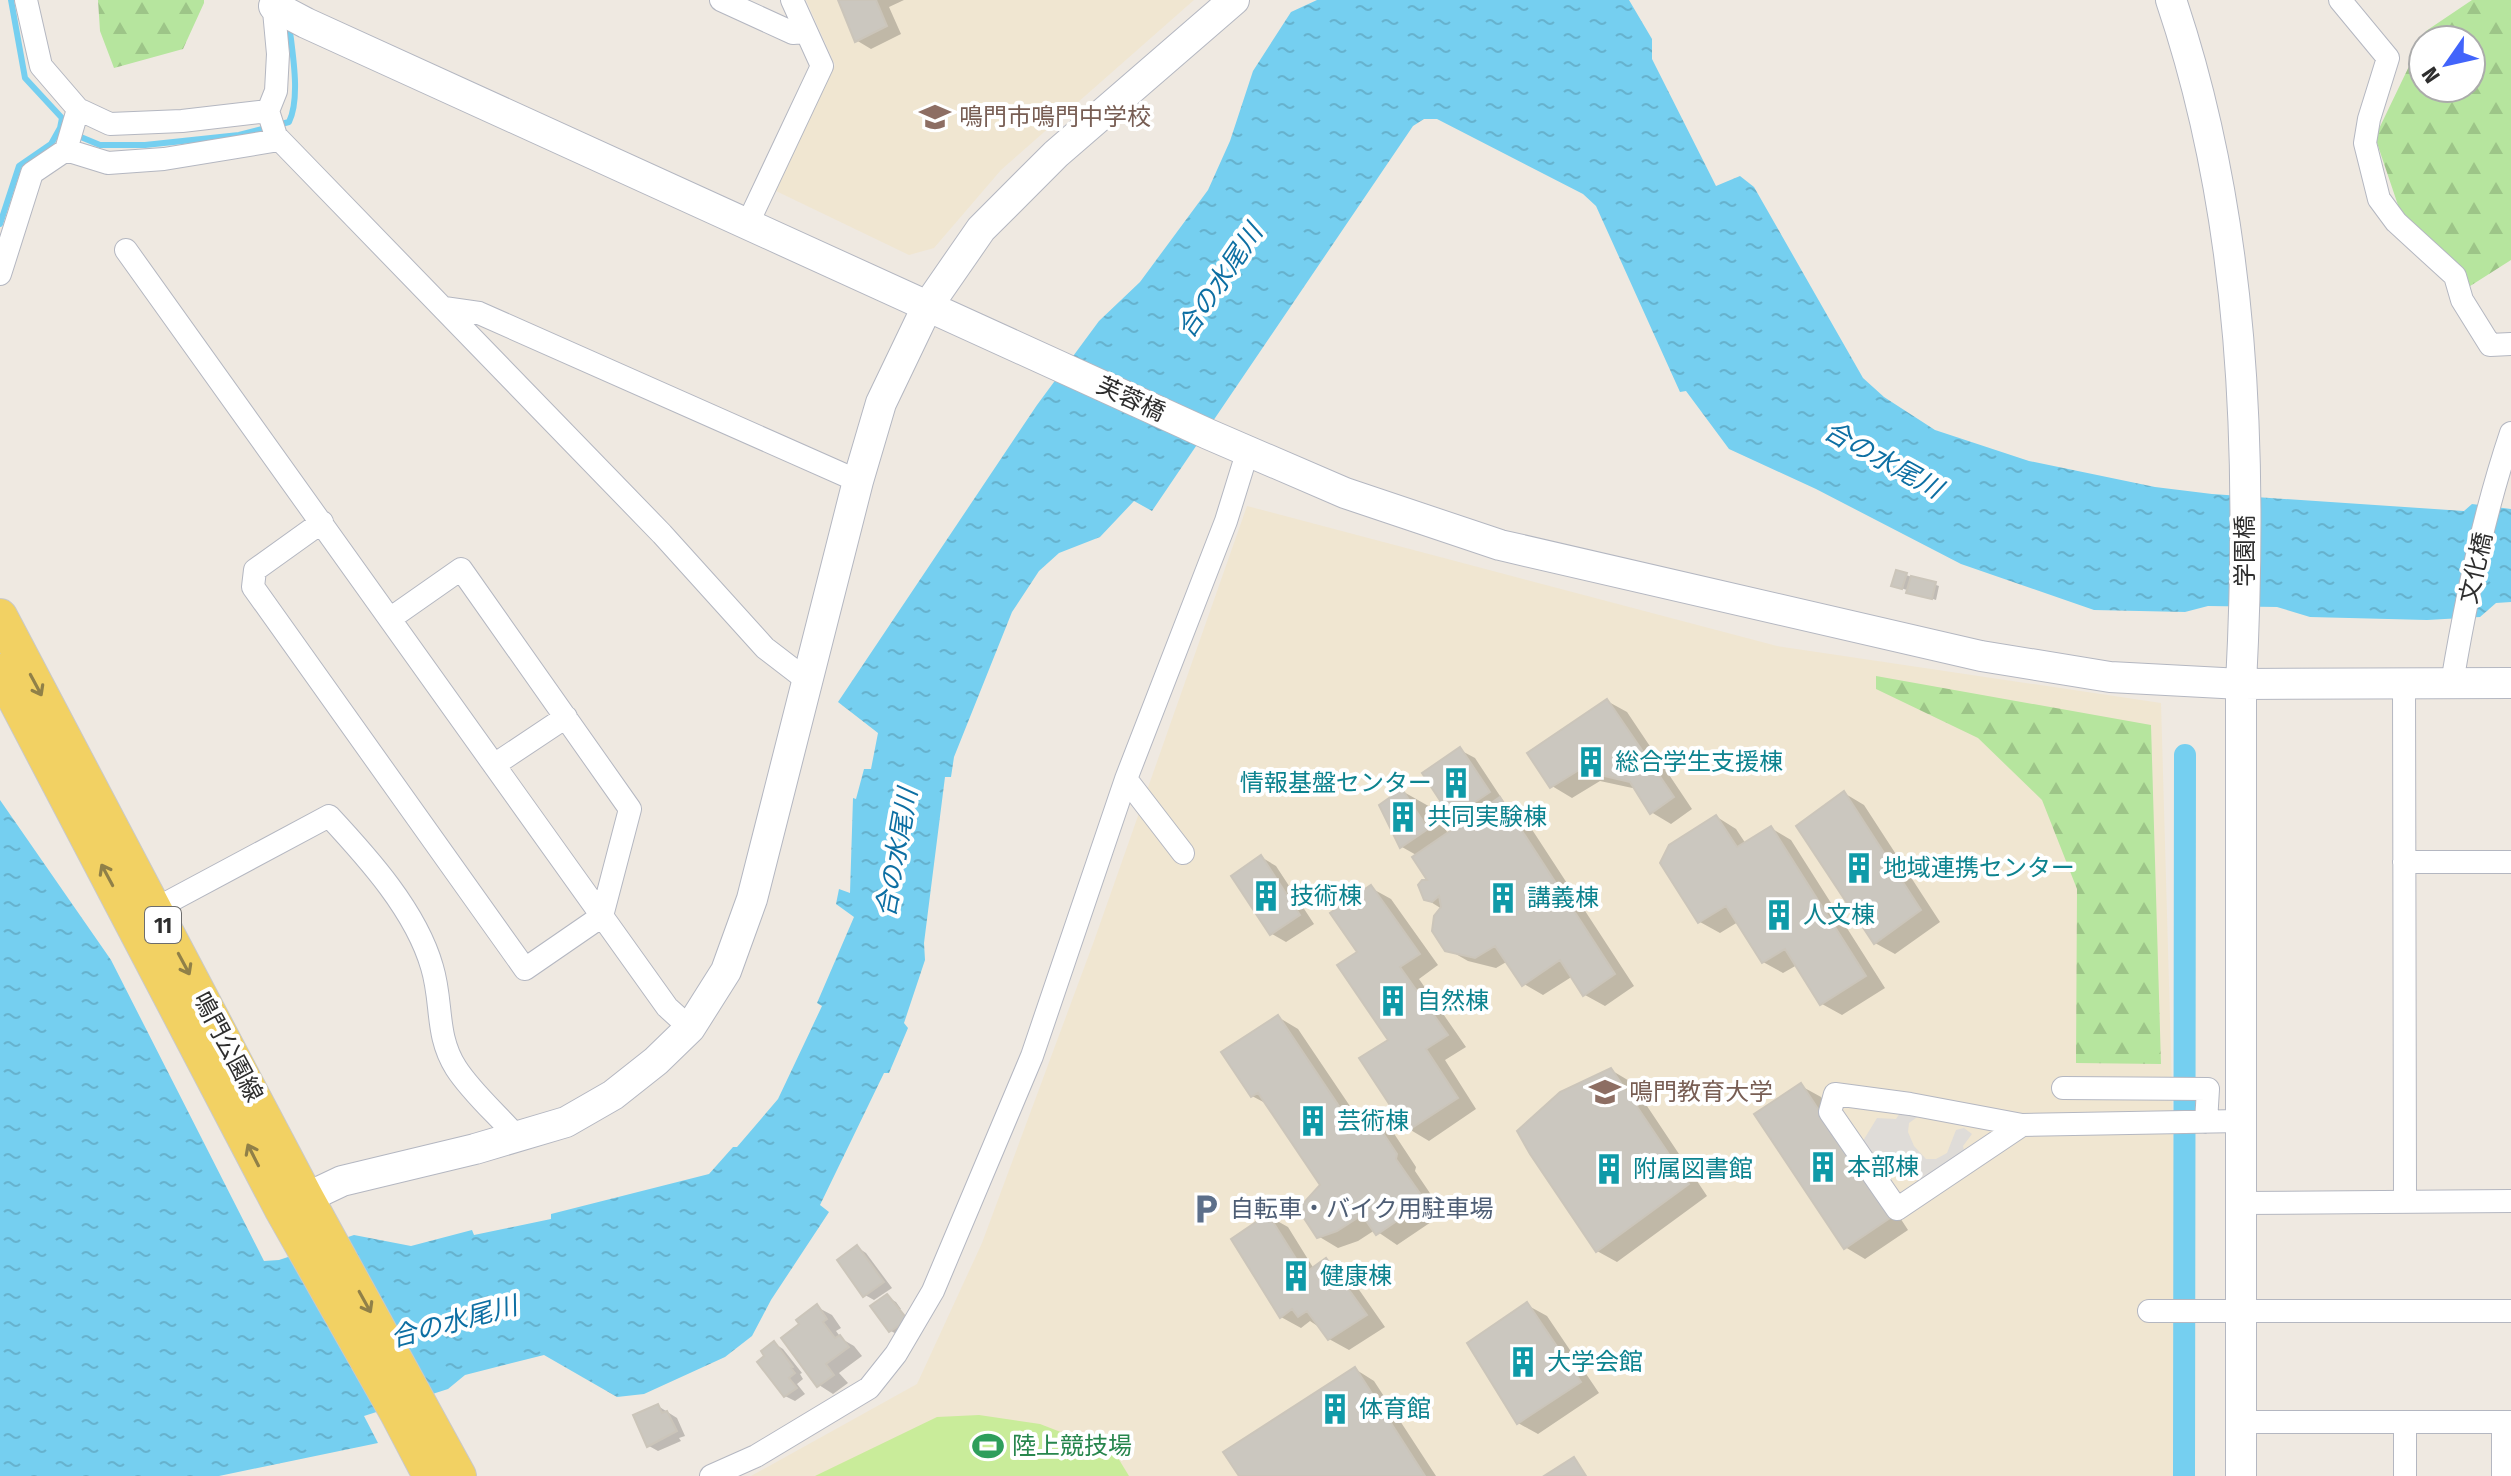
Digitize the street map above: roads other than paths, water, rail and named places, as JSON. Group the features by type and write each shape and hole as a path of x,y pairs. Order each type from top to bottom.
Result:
{"main road":[{"name":"鳴門公園線","path":"0,616 144,915 294,1204 411,1412 459,1476"},
{"name":"鳴門公園線","path":"0,671 144,915"},
{"name":"鳴門公園線","path":"411,1412 430,1476"}],"street":[{"path":"26,0 41,66 76,114 110,124 182,121 274,126 662,534 765,648 808,681"},
{"path":"721,0 793,33 806,32"},
{"path":"747,225 822,66 792,0"},
{"path":"294,1204 342,1181 566,1122 613,1095 656,1061 690,1028 726,971 752,899 858,481 881,403 927,307 981,229 1056,154 1234,0"},
{"name":"学園橋","path":"2171,0 2209,135 2229,245 2242,385 2245,614 2241,684 2240,1203 2226,1312 2240,1422 2241,1476"},
{"path":"2340,0 2388,58 2369,119 2365,143 2379,199 2396,222 2455,276 2462,300 2490,345 2511,344"},
{"path":"274,126 278,54 289,10"},
{"name":"芙蓉橋","path":"289,10 747,225 1208,434 1345,493 1500,545 1981,656 2110,677 2241,684 2511,683"},
{"path":"0,274 32,173 67,146 76,114"},
{"path":"67,146 94,161 108,163 164,159 274,126"},
{"path":"126,250 667,1007 690,1028"},
{"path":"444,308 479,313 858,481"},
{"name":"文化橋","path":"2452,683 2492,500 2511,433"},
{"path":"711,1476 756,1456 869,1388 896,1354 933,1291 1032,1056 1126,779 1226,521 1248,450"},
{"path":"322,522 255,570 253,587 525,969 602,916 630,809 461,569 391,618"},
{"path":"2404,683 2405,1201"},
{"path":"494,765 566,717"},
{"path":"1126,779 1183,853"},
{"path":"144,915 329,816 379,871 417,933 432,968 442,1041 457,1069 517,1137"},
{"path":"2404,862 2511,862"},
{"path":"2063,1088 2208,1089 2203,1122"},
{"path":"2022,1125 1897,1209 1830,1112 1835,1094 1910,1104 2022,1125 2240,1121"},
{"path":"2240,1203 2511,1201"},
{"path":"2156,1311 2511,1311"},
{"path":"2240,1422 2507,1422 2503,1476"},
{"path":"2405,1422 2405,1476"}],"water":[{"name":"合の水尾川","path":"1317,0 1629,0 1652,39 1652,59 1716,186 1740,176 1754,187 1863,378 1884,397 1935,430 2029,461 2155,487 2212,494 2464,511 2472,504 2511,509 2511,602 2496,603 2480,617 2427,620 2310,617 2277,607 2208,606 2185,612 2094,610 1961,564 1816,489 1729,449 1686,391 1680,392 1596,206 1583,194 1437,119 1424,119 1413,126 1152,511 1134,501 1100,537 1059,553 1039,571 1012,612 954,757 951,777 945,777 924,943 925,960 904,1023 908,1028 889,1073 884,1073 820,1205 829,1212 771,1300 752,1336 725,1357 644,1394 617,1397 544,1355 465,1375 448,1389 364,1416 378,1443 219,1476 0,1476 0,800 111,960 264,1261 279,1260 354,1235 411,1246 472,1230 474,1235 551,1219 551,1214 709,1174 778,1099 822,1006 817,1003 854,917 836,904 839,889 850,893 853,798 856,799 864,769 871,769 878,733 838,702 1037,405 1099,321 1140,282 1208,190 1230,141 1253,71 1291,12"}],"waterway":[{"path":"11,0 25,78 62,118 60,128 66,131"},
{"path":"76,135 100,145 145,145 239,135 289,122 295,87 289,23"},
{"path":"0,224 19,166 51,144 60,128"},
{"path":"2184,1476 2185,755"}],"place":[{"name":"鳴門市鳴門中学校","path":"935,117"},
{"name":"総合学生支援棟","path":"1591,762"},
{"name":"情報基盤センター","path":"1456,783"},
{"name":"共同実験棟","path":"1403,817"},
{"name":"地域連携センター","path":"1859,868"},
{"name":"技術棟","path":"1266,896"},
{"name":"講義棟","path":"1503,898"},
{"name":"人文棟","path":"1779,915"},
{"name":"自然棟","path":"1393,1001"},
{"name":"鳴門教育大学","path":"1605,1092"},
{"name":"芸術棟","path":"1313,1121"},
{"name":"本部棟","path":"1823,1167"},
{"name":"附属図書館","path":"1609,1169"},
{"name":"自転車・バイク用駐車場","path":"1206,1209"},
{"name":"健康棟","path":"1296,1276"},
{"name":"大学会館","path":"1523,1362"},
{"name":"体育館","path":"1335,1409"},
{"name":"陸上競技場","path":"988,1446"}]}
